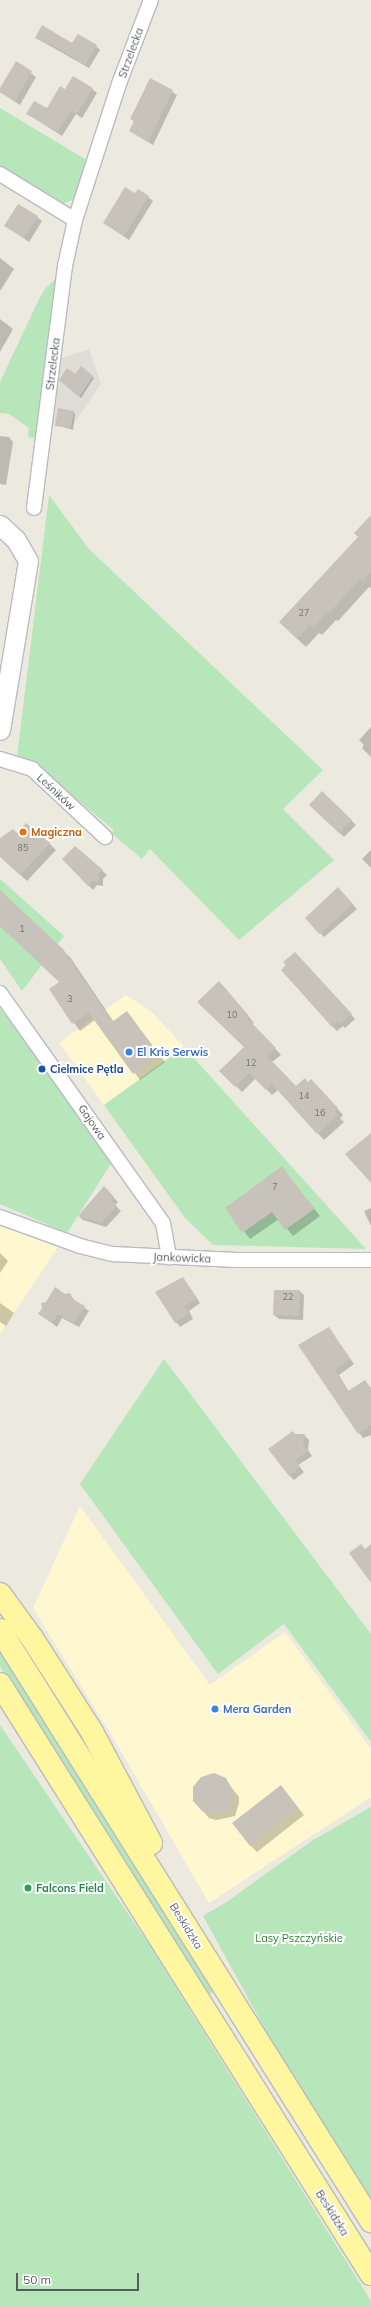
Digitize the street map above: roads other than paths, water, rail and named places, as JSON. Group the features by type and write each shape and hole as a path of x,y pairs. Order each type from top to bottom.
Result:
{"main road":[{"path":"0,1594 32,1638 92,1732 132,1810 180,1893 217,1975"},
{"name":"Beskidzka","path":"0,1630 371,2222"},
{"name":"Beskidzka","path":"0,1684 371,2274"}],"street":[{"name":"Strzelecka","path":"34,508 66,266 75,220 120,81 151,0"},
{"path":"0,174 75,220"},
{"path":"0,525 16,540 28,560 0,730"},
{"name":"Leśników","path":"0,759 32,769 105,837"},
{"name":"Gajowa","path":"0,993 163,1223 169,1258"},
{"name":"Jankowicka","path":"0,1217 94,1250 113,1254 169,1258 236,1260 371,1260"}],"place":[{"name":"Magiczna","path":"23,832"},
{"name":"El Kris Serwis","path":"129,1052"},
{"name":"Cielmice Pętla","path":"42,1069"},
{"name":"Mera Garden","path":"215,1709"},
{"name":"Falcons Field","path":"28,1888"}],"park label":[{"name":"Lasy Pszczyńskie","path":"299,1938"}]}
